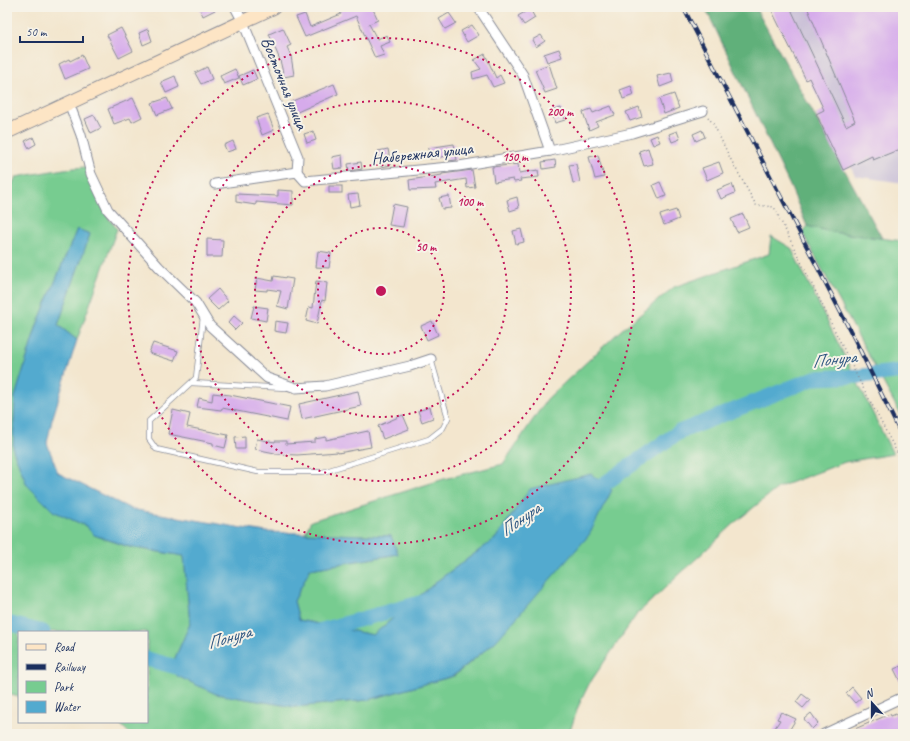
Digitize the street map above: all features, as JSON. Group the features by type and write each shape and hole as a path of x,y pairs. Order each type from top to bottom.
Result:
{"main road":[{"path":"7,132 274,7"}],"street":[{"name":"Восточная улица","path":"235,7 243,22 298,157 297,172"},
{"path":"478,7 523,75 550,151"},
{"path":"69,103 81,135 91,174 108,210 159,267 196,303 210,326 267,378 296,388 325,386 410,366 431,359"},
{"name":"Набережная улица","path":"297,172 305,181 459,166 550,151 632,133 703,111"},
{"path":"215,184 297,172"},
{"path":"824,734 903,696"}],"lane":[{"path":"204,315 196,378 149,421 150,439 156,449 258,472 323,472 429,438 443,428 448,418 431,359"},
{"path":"192,382 296,388"}],"path":[{"path":"703,111 714,125 756,205 774,207 858,378 903,464"}],"shaded area":[{"path":"787,7 903,7 903,183 855,176 792,31"}],"green space":[{"path":"705,7 755,7 882,238 832,232 807,226 791,188"},
{"path":"85,167 105,213 117,229 77,340 58,325 90,234 77,229 37,325 15,397 13,450 27,485 53,511 86,526 94,535 129,547 184,556 190,624 175,658 216,694 295,707 368,700 454,676 496,641 512,515 495,539 441,578 373,635 299,620 294,601 310,569 398,554 391,536 305,533 311,521 444,479 503,464 547,399 620,331 674,287 769,254 771,236 791,248 893,454 845,462 779,487 738,520 637,614 589,684 578,707 569,734 130,734 119,723 148,723 148,631 18,631 18,697 7,694 7,194 16,177"},
{"path":"807,226 832,232 903,241 903,419 803,234"}],"water":[{"path":"77,229 90,234 58,325 77,340 52,420 47,443 58,473 131,509 266,532 391,536 398,554 310,569 294,601 299,620 373,635 441,578 495,539 530,489 591,474 612,490 589,535 496,641 453,676 368,700 295,707 216,694 177,676 175,658 190,624 184,556 130,547 94,535 86,526 53,511 27,485 13,450 15,397 37,325"}],"building":[{"path":"199,7 221,7 203,16"},
{"path":"339,7 372,7 378,20 369,24 377,39 387,35 390,42 380,46 384,55 375,58 356,16 305,37 296,17 305,14 310,27 341,14"},
{"path":"770,7 790,7 846,126 855,121 807,7 903,7 903,148 873,160 872,156 843,170 816,114 824,110 809,78 806,80"},
{"path":"530,9 535,18 524,25 518,16"},
{"path":"449,13 456,23 445,29 439,19"},
{"path":"472,25 479,35 467,42 461,31"},
{"path":"121,28 133,51 119,58 107,35"},
{"path":"283,28 291,45 287,47 291,56 294,75 284,77 280,60 269,34"},
{"path":"148,29 152,41 143,45 139,33"},
{"path":"541,35 545,41 536,47 532,40"},
{"path":"559,49 562,57 547,62 544,54"},
{"path":"485,54 496,78 500,75 504,83 493,87 487,75 473,79 472,72 481,69 474,60"},
{"path":"82,55 88,69 65,79 59,64 69,59 70,61"},
{"path":"549,64 557,89 545,93 535,70"},
{"path":"207,67 212,79 201,84 195,73"},
{"path":"235,69 239,78 224,84 220,76"},
{"path":"253,70 257,79 243,85 239,76"},
{"path":"671,73 673,82 660,87 657,76"},
{"path":"175,76 179,87 166,93 161,82"},
{"path":"334,84 338,94 295,113 290,102"},
{"path":"631,86 634,95 623,99 620,90"},
{"path":"674,94 679,108 664,114 659,99"},
{"path":"133,98 142,117 132,122 130,118 114,124 108,109"},
{"path":"167,98 172,109 157,115 152,103"},
{"path":"611,106 615,115 596,122 598,126 589,130 583,112 591,109 593,113"},
{"path":"639,107 642,117 630,121 626,112"},
{"path":"561,108 565,120 555,123 551,111"},
{"path":"268,114 274,130 262,135 256,118"},
{"path":"94,115 101,128 91,133 85,119"},
{"path":"702,130 705,137 696,141 693,134"},
{"path":"313,131 316,140 307,143 304,134"},
{"path":"677,131 680,139 672,142 669,134"},
{"path":"657,135 660,142 653,145 650,138"},
{"path":"33,137 36,144 29,148 25,141"},
{"path":"233,141 236,149 227,152 224,145"},
{"path":"454,144 457,160 447,161 447,156 430,159 428,148"},
{"path":"648,148 653,164 644,166 639,151"},
{"path":"388,149 391,165 381,167 378,151"},
{"path":"342,155 343,168 334,169 332,157"},
{"path":"598,155 604,177 595,179 589,157"},
{"path":"555,160 556,167 543,169 542,162"},
{"path":"361,162 362,169 349,171 348,164"},
{"path":"719,162 723,173 707,180 702,168"},
{"path":"518,164 519,173 538,170 539,177 520,179 521,181 514,182 513,179 494,182 492,167"},
{"path":"576,164 580,182 573,183 569,165"},
{"path":"472,170 475,187 467,188 466,179 435,184 436,189 410,190 409,180"},
{"path":"660,182 666,196 659,199 653,185"},
{"path":"732,184 735,193 721,199 717,190"},
{"path":"329,186 342,186 342,193 329,193"},
{"path":"278,190 293,191 293,205 256,202 256,205 236,202 236,194 278,196"},
{"path":"358,194 360,205 350,207 348,195"},
{"path":"449,196 451,208 442,209 439,198"},
{"path":"517,197 519,208 510,211 507,200"},
{"path":"393,204 407,207 403,227 389,225"},
{"path":"676,210 679,219 664,225 660,215"},
{"path":"743,214 749,227 737,232 731,219"},
{"path":"521,229 524,242 516,244 513,231"},
{"path":"207,239 223,240 222,257 207,257"},
{"path":"318,251 331,253 329,268 316,267"},
{"path":"274,276 293,279 288,309 277,306 281,291 267,289 267,291 255,290 257,278 273,281"},
{"path":"316,281 327,283 325,301 322,300 317,324 306,321 309,307 313,308"},
{"path":"218,289 228,301 218,310 207,299"},
{"path":"254,306 268,308 266,321 251,318"},
{"path":"234,316 242,323 235,330 228,323"},
{"path":"275,321 288,323 286,333 274,331"},
{"path":"432,321 438,335 427,340 421,326"},
{"path":"153,343 178,351 174,361 149,353"},
{"path":"358,391 361,406 302,419 299,404"},
{"path":"213,393 290,407 287,421 222,408 221,410 197,407 199,398 212,401"},
{"path":"430,407 433,418 422,422 418,411"},
{"path":"173,410 190,414 187,427 228,435 225,448 213,445 213,443 168,434"},
{"path":"403,415 409,429 383,439 378,426"},
{"path":"368,431 371,447 338,453 297,455 275,454 255,449 257,439 275,442 286,441 286,444 315,442 315,439 326,437 326,440"},
{"path":"245,436 245,449 236,449 235,437"},
{"path":"901,666 903,671 903,687 894,669"},
{"path":"852,687 861,698 855,703 846,693"},
{"path":"802,694 810,700 803,708 796,702"},
{"path":"781,712 796,719 787,734 771,734 780,720 777,719"},
{"path":"811,713 818,723 812,729 804,719"},
{"path":"890,714 891,716 896,714 903,731 896,734 843,734"}],"waterway":[{"name":"Понура","path":"588,495 679,432 815,378 862,376 903,371"},
{"name":"Понура","path":"315,632 427,601"},
{"name":"Понура","path":"7,623 39,631"},
{"name":"Понура","path":"148,659 184,669 196,666"}],"railway":[{"path":"683,7 855,340 903,438"}]}
